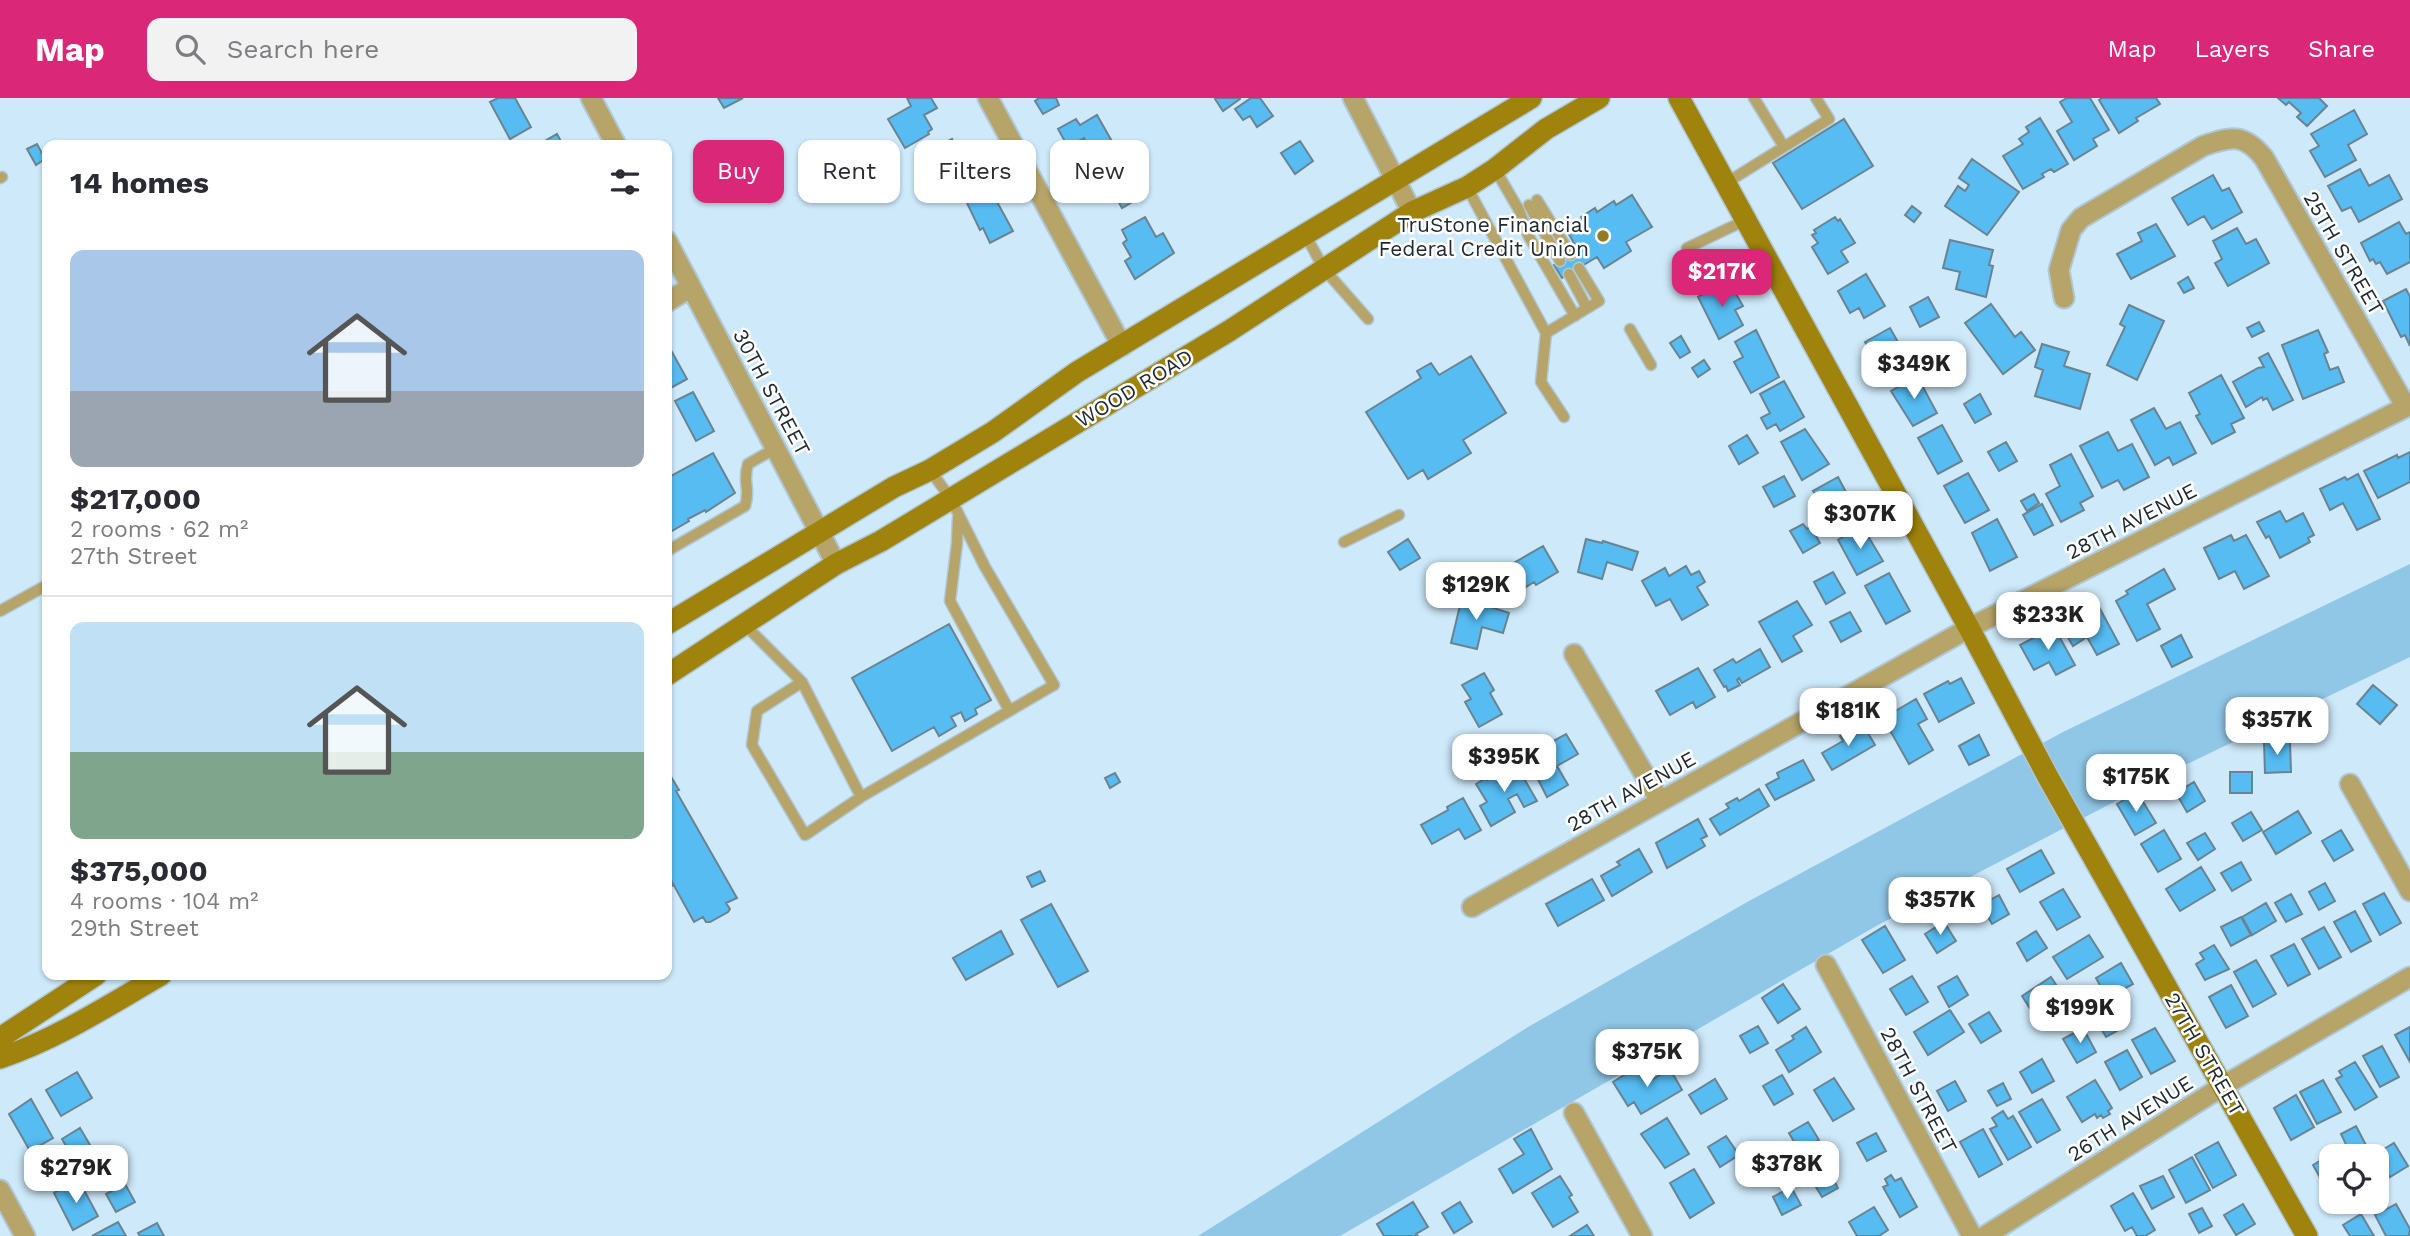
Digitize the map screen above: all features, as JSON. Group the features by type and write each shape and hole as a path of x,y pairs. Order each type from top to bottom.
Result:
{"street":[{"path":"591,98 613,140"},
{"path":"988,98 1122,346"},
{"path":"1353,98 1412,212"},
{"name":"WOOD ROAD","path":"672,621 819,531 993,432 1077,373 1531,98"},
{"name":"WOOD ROAD","path":"672,672 836,564 954,507 1412,212 1467,187 1546,129 1598,98"},
{"name":"27TH STREET","path":"1679,98 1969,628 2048,778 2308,1236"},
{"name":"25TH STREET","path":"2064,298 2059,270 2071,230 2081,218 2192,152 2216,141 2242,139 2250,143 2264,158 2408,406"},
{"name":"30TH STREET","path":"672,251 836,564"},
{"path":"672,299 691,287"},
{"name":"28TH AVENUE","path":"1472,907 1969,628 2408,406"},
{"path":"1574,654 1660,801"},
{"path":"2350,784 2410,891"},
{"name":"28TH STREET","path":"1826,965 1972,1236"},
{"name":"26TH AVENUE","path":"1985,1236 2223,1086 2410,977"},
{"path":"0,1038 88,980"},
{"path":"0,1058 22,1051 76,1024 152,980"},
{"path":"1574,1113 1642,1236"},
{"path":"0,1190 25,1236"}],"lane":[{"path":"1754,98 1784,147"},
{"path":"1726,183 1829,119 1816,98"},
{"path":"1495,169 1571,255"},
{"path":"1467,187 1546,333 1541,382 1564,416"},
{"path":"1528,205 1560,261"},
{"path":"1528,205 1528,235 1575,316"},
{"path":"1687,248 1746,220"},
{"path":"1306,236 1324,269 1368,319"},
{"path":"1546,333 1599,301 1579,268"},
{"path":"1569,274 1587,308"},
{"path":"1630,329 1651,365"},
{"path":"672,548 745,506 748,495 744,476 748,464 776,448"},
{"path":"802,682 757,710 752,745 805,835 862,797 1054,685 954,507 930,470"},
{"path":"954,507 957,543 950,601 1009,710"},
{"path":"1344,542 1399,515"},
{"path":"0,611 42,588"},
{"path":"744,624 802,682 862,797"}],"shaded area":[{"path":"2410,564 2410,657 2181,767 1878,925 1340,1236 1198,1236 1528,1027 1749,901 2063,732"}],"building":[{"path":"498,98 515,98 531,127 510,139 490,102"},
{"path":"718,98 743,98 724,108"},
{"path":"907,98 931,98 937,108 924,115 932,129 929,134 914,140 905,148 888,119 911,106"},
{"path":"1039,98 1056,98 1059,105 1043,114 1035,101"},
{"path":"1216,98 1240,98 1240,99 1223,111"},
{"path":"1251,98 1260,98 1273,116 1257,127 1250,116 1243,120 1235,109"},
{"path":"2067,98 2090,98 2109,130 2093,139 2097,146 2074,160 2057,131 2072,122 2060,102"},
{"path":"2156,98 2160,104 2136,118 2138,121 2119,133 2099,100"},
{"path":"2278,98 2319,98 2327,106 2307,126 2297,117 2301,113 2289,102 2286,105"},
{"path":"2354,110 2367,134 2348,145 2356,160 2325,177 2310,151 2319,146 2311,134"},
{"path":"1097,115 1111,140 1064,140 1058,129 1076,119 1080,125"},
{"path":"2040,118 2068,164 2054,172 2051,169 2042,174 2044,177 2023,189 2003,156 2023,144 2019,139 2029,132 2026,127"},
{"path":"1844,119 1873,166 1802,209 1773,163"},
{"path":"557,134 560,140 547,140"},
{"path":"1300,141 1313,161 1295,174 1281,153"},
{"path":"37,144 42,153 42,161 36,165 27,149"},
{"path":"1972,159 2019,192 1987,235 1945,206 1958,186 1965,191 1969,185 1959,178"},
{"path":"2360,169 2369,186 2389,175 2402,199 2359,222 2351,207 2342,211 2328,186"},
{"path":"2213,175 2222,191 2229,188 2242,212 2212,229 2204,216 2188,225 2172,198"},
{"name":"TruStone Financial Federal Credit Union","path":"1632,195 1652,227 1626,242 1631,251 1604,268 1597,257 1562,278 1554,265 1578,250 1567,231 1583,221 1581,217 1595,208 1597,212 1614,201 1616,205"},
{"path":"967,203 998,203 1013,231 990,243 983,228 980,230"},
{"path":"1912,206 1921,213 1914,222 1905,215"},
{"path":"1145,217 1156,237 1163,233 1174,253 1135,279 1125,261 1131,257 1123,243 1127,240 1122,230"},
{"path":"1835,217 1838,221 1840,219 1855,243 1841,251 1848,262 1828,274 1812,247 1818,243 1812,235 1816,233 1814,230"},
{"path":"2399,222 2406,234 2410,232 2410,262 2387,274 2380,262 2376,264 2373,259 2370,261 2361,243"},
{"path":"2156,224 2175,256 2131,279 2117,254 2142,241 2138,233"},
{"path":"2237,228 2246,244 2256,239 2269,263 2228,286 2215,263 2222,259 2213,241"},
{"path":"1950,240 1993,250 1989,265 1993,266 1986,297 1956,289 1960,272 1943,268"},
{"path":"1866,274 1885,306 1864,318 1859,308 1850,313 1838,291"},
{"path":"2188,277 2194,288 2184,293 2178,283"},
{"path":"1728,280 1743,306 1735,310 1743,325 1719,339 1698,297"},
{"path":"2406,289 2410,297 2410,346 2405,335 2401,337 2383,301"},
{"path":"1928,297 1939,317 1920,327 1910,307"},
{"path":"1991,304 2015,337 2021,332 2035,350 2003,374 1965,323"},
{"path":"2129,305 2164,321 2137,380 2107,365 2125,327 2120,324"},
{"path":"2259,322 2264,331 2252,337 2247,328"},
{"path":"1890,328 1911,365 1887,378 1865,342"},
{"path":"1756,330 1779,377 1751,393 1734,362 1743,357 1735,342"},
{"path":"2318,330 2328,352 2324,354 2330,370 2338,367 2344,382 2303,399 2282,345"},
{"path":"1681,336 1690,352 1680,358 1670,343"},
{"path":"2042,344 2069,352 2064,366 2090,374 2080,409 2035,396 2043,370 2035,367"},
{"path":"1952,347 1962,365 1944,374 1934,356"},
{"path":"672,352 687,379 672,387"},
{"path":"2268,353 2293,400 2273,410 2267,398 2263,400 2262,397 2246,407 2233,382 2264,367 2259,358"},
{"path":"1471,356 1506,413 1463,440 1471,453 1428,479 1423,470 1408,479 1366,412 1421,378 1417,371 1431,363 1439,375"},
{"path":"1704,360 1710,369 1698,377 1692,368"},
{"path":"2221,375 2244,418 2231,424 2235,432 2212,444 2196,416 2200,414 2189,393"},
{"path":"1917,376 1937,413 1913,426 1891,391"},
{"path":"1784,381 1804,417 1780,431 1776,424 1767,429 1761,418 1770,413 1760,394"},
{"path":"693,392 714,431 696,441 675,401"},
{"path":"1980,394 1991,414 1975,423 1964,404"},
{"path":"2154,408 2166,429 2180,422 2196,453 2173,465 2169,457 2155,465 2131,420"},
{"path":"1942,425 1962,461 1938,474 1918,438"},
{"path":"1805,429 1829,464 1802,480 1781,442"},
{"path":"2108,432 2118,451 2132,444 2149,477 2124,490 2118,480 2102,488 2080,446"},
{"path":"1747,435 1758,453 1739,464 1729,446"},
{"path":"2006,442 2017,461 1999,471 1988,452"},
{"path":"2410,452 2410,482 2378,498 2364,471 2397,455 2398,458"},
{"path":"713,453 735,493 672,531 672,475"},
{"path":"2071,454 2093,496 2080,503 2084,510 2061,522 2046,494 2060,486 2050,465"},
{"path":"1968,473 1989,510 1965,523 1944,486"},
{"path":"2358,474 2380,519 2357,530 2343,503 2330,510 2320,489"},
{"path":"1784,476 1795,496 1774,507 1763,487"},
{"path":"1838,477 1857,513 1833,526 1813,491"},
{"path":"2034,494 2039,503 2027,511 2021,501"},
{"path":"2042,504 2053,525 2034,535 2023,515"},
{"path":"2280,511 2286,522 2303,513 2314,535 2308,538 2310,542 2280,558 2269,536 2266,538 2257,522"},
{"path":"1997,519 2017,557 1990,571 1972,533"},
{"path":"1803,524 1807,529 1811,527 1820,543 1803,553 1790,531"},
{"path":"1862,526 1883,561 1857,575 1838,540"},
{"path":"2231,535 2234,541 2246,535 2269,576 2244,589 2235,571 2219,579 2204,548"},
{"path":"1408,539 1420,558 1400,570 1388,552"},
{"path":"1586,539 1602,543 1603,541 1638,552 1632,570 1607,562 1602,579 1578,572"},
{"path":"1543,546 1558,572 1518,592 1505,568"},
{"path":"1686,566 1691,575 1699,571 1705,582 1697,587 1708,605 1682,620 1670,599 1656,606 1642,581 1665,568 1669,576"},
{"path":"2164,569 2175,589 2147,604 2160,629 2137,641 2116,601 2128,594 2126,591"},
{"path":"1833,572 1845,593 1826,604 1814,582"},
{"path":"1889,573 1910,611 1886,624 1865,586"},
{"path":"1462,597 1509,613 1503,633 1482,627 1477,649 1451,643"},
{"path":"1797,601 1812,625 1793,636 1802,651 1782,662 1759,622"},
{"path":"2098,605 2119,644 2097,655 2087,637 2073,646 2060,624"},
{"path":"1850,612 1861,631 1841,642 1830,622"},
{"path":"949,624 991,700 975,709 977,714 965,721 961,712 951,717 956,726 939,736 934,727 892,751 852,678"},
{"path":"2054,627 2075,665 2056,675 2049,662 2034,670 2020,645"},
{"path":"2181,635 2192,657 2172,667 2161,646"},
{"path":"1760,649 1770,667 1742,683 1739,678 1737,680 1740,685 1728,691 1714,670 1733,659 1736,663"},
{"path":"1698,668 1715,697 1696,708 1693,702 1670,715 1656,691"},
{"path":"1484,673 1494,690 1490,693 1502,714 1479,727 1465,702 1471,699 1462,685"},
{"path":"1961,678 1974,703 1939,722 1924,694 1948,681 1950,684"},
{"path":"2373,685 2397,705 2380,724 2357,704"},
{"path":"1916,699 1927,719 1918,724 1933,750 1909,764 1887,725 1896,720 1892,713"},
{"path":"1865,728 1875,745 1832,770 1822,753 1843,741 1840,736 1849,731 1852,736"},
{"path":"1566,734 1578,754 1557,766 1568,785 1547,797 1526,756"},
{"path":"1979,735 1989,755 1969,765 1959,746"},
{"path":"2264,742 2290,742 2291,772 2265,773"},
{"path":"1803,760 1814,780 1775,800 1766,785 1779,778 1777,773"},
{"path":"1515,763 1537,801 1524,807 1517,794 1508,799 1515,812 1491,826 1480,806 1487,802 1476,784"},
{"path":"2230,772 2252,772 2252,793 2230,793"},
{"path":"1115,773 1120,782 1110,788 1105,778"},
{"path":"672,778 679,790 676,791 737,898 726,903 730,909 728,912 710,922 706,922 703,917 694,922 672,882"},
{"path":"2194,782 2205,801 2187,812 2176,793"},
{"path":"1759,789 1769,806 1720,835 1710,819 1729,808 1726,804 1737,798 1739,801"},
{"path":"2137,792 2156,823 2135,835 2117,804"},
{"path":"1463,798 1481,830 1465,839 1459,829 1432,844 1421,825"},
{"path":"2298,811 2311,833 2276,854 2263,832"},
{"path":"2251,812 2262,830 2243,841 2232,823"},
{"path":"1698,819 1707,836 1701,839 1705,846 1667,868 1656,843"},
{"path":"2164,830 2181,859 2158,872 2141,844"},
{"path":"2341,830 2353,850 2334,861 2322,841"},
{"path":"2205,833 2215,849 2198,860 2187,843"},
{"path":"1639,849 1652,872 1612,896 1601,876 1620,865 1617,862"},
{"path":"2041,850 2054,873 2020,892 2007,869"},
{"path":"2241,862 2251,880 2232,891 2221,873"},
{"path":"2201,867 2215,890 2180,911 2166,889"},
{"path":"1040,871 1045,881 1032,887 1027,877"},
{"path":"1592,879 1604,900 1558,926 1546,904"},
{"path":"2325,883 2335,901 2319,910 2309,892"},
{"path":"2063,889 2080,917 2057,930 2040,902"},
{"path":"2384,893 2401,923 2380,935 2363,904"},
{"path":"2291,894 2302,914 2286,922 2275,903"},
{"path":"1999,895 2009,914 1992,924 1981,905"},
{"path":"2266,903 2276,921 2252,935 2242,917"},
{"path":"1051,904 1088,971 1058,987 1021,920"},
{"path":"2355,911 2371,941 2351,952 2334,922"},
{"path":"2241,917 2251,935 2231,946 2221,927"},
{"path":"1944,922 1956,941 1937,953 1925,934"},
{"path":"1885,926 1905,960 1883,973 1862,940"},
{"path":"2324,927 2341,957 2319,969 2302,939"},
{"path":"1001,931 1013,954 966,980 953,958"},
{"path":"2036,931 2047,948 2027,961 2017,943"},
{"path":"2089,935 2103,957 2067,979 2053,957"},
{"path":"2294,944 2310,974 2288,986 2271,956"},
{"path":"2214,945 2229,969 2205,980 2196,964 2204,959 2200,953"},
{"path":"2256,960 2276,994 2253,1007 2234,972"},
{"path":"2121,963 2133,984 2107,998 2096,978"},
{"path":"1912,976 1928,1002 1906,1015 1890,989"},
{"path":"1957,976 1968,995 1949,1007 1938,987"},
{"path":"2051,977 2062,994 2033,1013 2022,996"},
{"path":"1783,984 1800,1009 1778,1023 1762,998"},
{"path":"2231,985 2248,1016 2226,1028 2209,997"},
{"path":"2111,1008 2122,1028 2106,1037 2095,1018"},
{"path":"1950,1010 1964,1032 1928,1055 1914,1032"},
{"path":"1989,1012 2001,1031 1981,1043 1969,1024"},
{"path":"1758,1026 1768,1043 1750,1053 1740,1036"},
{"path":"1806,1027 1821,1052 1789,1072 1776,1050 1794,1039 1792,1036"},
{"path":"2410,1027 2410,1062 2395,1035"},
{"path":"2083,1028 2096,1052 2077,1063 2063,1039"},
{"path":"2155,1028 2175,1061 2151,1074 2132,1040"},
{"path":"2382,1046 2399,1077 2380,1087 2363,1056"},
{"path":"2127,1050 2142,1077 2120,1090 2105,1062"},
{"path":"2042,1059 2054,1081 2032,1093 2020,1072"},
{"path":"2355,1062 2377,1097 2355,1110 2336,1079 2342,1076 2339,1071"},
{"path":"1640,1065 1650,1081 1670,1069 1682,1090 1641,1114 1634,1102 1628,1106 1613,1082"},
{"path":"77,1072 92,1098 61,1116 46,1090"},
{"path":"1782,1075 1793,1094 1774,1105 1763,1086"},
{"path":"1834,1078 1854,1109 1833,1121 1814,1090"},
{"path":"1715,1079 1727,1099 1701,1114 1689,1095"},
{"path":"2095,1080 2112,1108 2108,1111 2110,1114 2103,1118 2101,1115 2097,1118 2095,1114 2082,1122 2067,1097"},
{"path":"2323,1080 2341,1112 2317,1124 2300,1092"},
{"path":"1955,1081 1966,1101 1948,1111 1937,1091"},
{"path":"2003,1083 2011,1099 1997,1106 1988,1091"},
{"path":"2296,1095 2314,1127 2291,1140 2274,1108"},
{"path":"31,1099 53,1138 30,1151 9,1114"},
{"path":"2042,1099 2060,1130 2037,1143 2019,1112"},
{"path":"2003,1111 2008,1119 2013,1116 2031,1147 2008,1160 1990,1129 1997,1126 1992,1118"},
{"path":"1667,1118 1689,1154 1665,1168 1641,1134"},
{"path":"1808,1122 1819,1140 1800,1152 1789,1133"},
{"path":"2356,1126 2365,1144 2346,1144 2341,1134"},
{"path":"80,1128 90,1145 72,1156 62,1139"},
{"path":"1531,1129 1552,1169 1513,1193 1499,1169 1524,1154 1514,1139"},
{"path":"1983,1129 2002,1164 1979,1177 1960,1142"},
{"path":"1876,1133 1886,1151 1867,1161 1857,1143"},
{"path":"1726,1136 1739,1155 1720,1167 1708,1147"},
{"path":"2218,1142 2236,1175 2213,1188 2195,1155"},
{"path":"2394,1143 2408,1166 2390,1177 2389,1175 2389,1146"},
{"path":"61,1157 72,1176 52,1186 42,1168"},
{"path":"2192,1157 2210,1190 2186,1203 2169,1170"},
{"path":"2319,1161 2319,1176 2313,1165"},
{"path":"1694,1169 1714,1203 1690,1218 1670,1183"},
{"path":"1828,1169 1838,1188 1822,1197 1811,1179"},
{"path":"1891,1175 1895,1181 1901,1178 1917,1207 1900,1217 1883,1187 1888,1185 1885,1179"},
{"path":"1560,1176 1572,1195 1569,1197 1578,1212 1553,1227 1532,1193"},
{"path":"2163,1176 2174,1197 2152,1209 2140,1186"},
{"path":"78,1179 98,1216 73,1230 54,1193"},
{"path":"125,1184 135,1202 116,1212 106,1194"},
{"path":"1791,1187 1801,1205 1782,1215 1773,1197"},
{"path":"2133,1193 2155,1230 2145,1236 2137,1236 2132,1227 2125,1231 2111,1206"},
{"path":"1413,1202 1428,1227 1416,1234 1418,1236 1384,1236 1377,1224"},
{"path":"1460,1202 1472,1222 1454,1233 1442,1213"},
{"path":"2243,1204 2255,1224 2236,1235 2224,1215"},
{"path":"2396,1204 2410,1229 2409,1236 2386,1236 2375,1215 2389,1214 2389,1208"},
{"path":"1874,1207 1888,1230 1879,1236 1857,1236 1849,1222"},
{"path":"2202,1208 2212,1226 2199,1233 2189,1214"},
{"path":"2361,1214 2374,1236 2350,1236 2343,1225"},
{"path":"118,1222 126,1236 92,1236"},
{"path":"157,1223 164,1236 140,1236 138,1233"},
{"path":"1587,1225 1594,1236 1570,1236"}],"place":[{"name":"TruStone Financial Federal Credit Union","path":"1603,236"}]}
